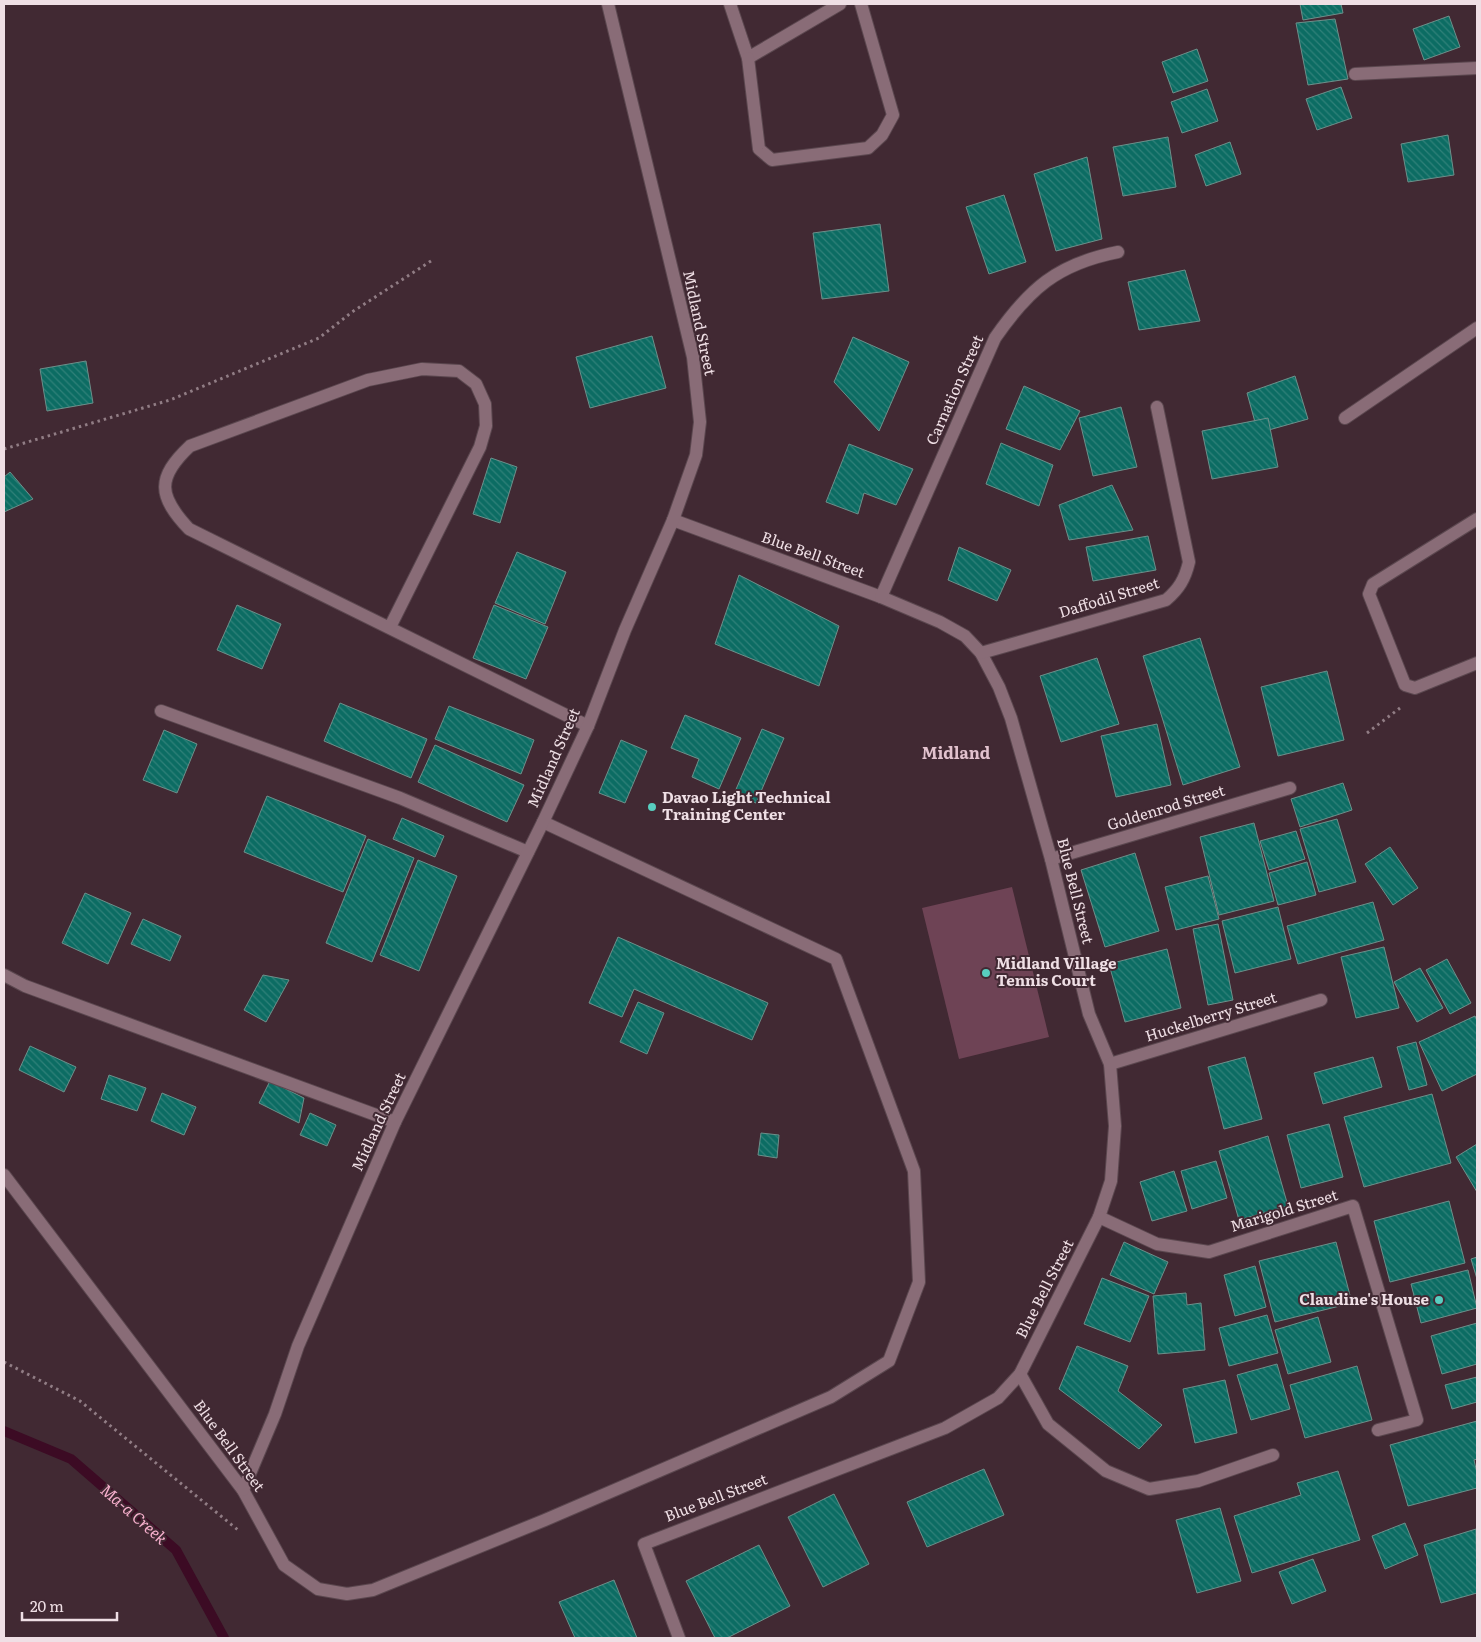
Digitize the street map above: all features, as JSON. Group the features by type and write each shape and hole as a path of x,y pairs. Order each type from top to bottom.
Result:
{"street":[{"name":"Midland Street","path":"243,1490 274,1414 298,1346 395,1122 543,822 588,726 625,630 673,520 696,454 700,422 693,357 608,4"},
{"path":"730,4 748,58 760,149 772,160 868,148 882,135 893,114 861,4"},
{"path":"748,58 840,4"},
{"path":"1355,74 1477,68"},
{"name":"Carnation Street","path":"881,597 995,338 1017,307 1041,284 1067,268 1095,256 1118,252"},
{"path":"1345,418 1477,328"},
{"path":"390,627 480,447 486,426 485,404 476,384 459,371 422,369 368,380 190,446 177,458 169,470 165,489 171,510 189,529 588,726"},
{"name":"Daffodil Street","path":"981,653 1166,600 1177,591 1186,577 1189,562 1158,407"},
{"path":"1477,519 1373,584 1370,588 1370,599 1403,682 1408,687 1415,688 1477,663"},
{"name":"Blue Bell Street","path":"673,520 881,597 940,622 965,636 981,653 999,687 1011,718 1051,859 1089,1014 1110,1064 1115,1126 1110,1181 1100,1216 1020,1374 998,1398 944,1428 644,1544 679,1638"},
{"path":"161,711 400,798 528,852"},
{"name":"Goldenrod Street","path":"1051,859 1290,788"},
{"name":"Blue Bell Street","path":"4,1175 243,1490 284,1565 318,1590 347,1594 373,1590 545,1520 831,1397 880,1366 889,1360 919,1282 914,1171 836,959 543,822"},
{"path":"4,976 25,986 395,1122"},
{"name":"Huckelberry Street","path":"1110,1064 1321,1000"},
{"name":"Marigold Street","path":"1100,1216 1157,1244 1209,1252 1353,1206 1417,1420 1378,1430"},
{"path":"1020,1374 1048,1424 1106,1471 1149,1489 1198,1481 1273,1455"}],"path":[{"path":"4,450 170,400 319,338 352,312 431,261"},
{"path":"1367,732 1411,699 1415,688"},
{"path":"4,1362 80,1401 245,1535"}],"shaded area":[{"name":"Midland Village Tennis Court","path":"1012,887 1049,1037 959,1059 922,908"}],"building":[{"path":"1300,4 1341,4 1343,13 1303,20"},
{"path":"1449,16 1460,47 1424,60 1413,29"},
{"path":"1335,19 1348,79 1308,85 1296,23"},
{"path":"1197,49 1208,81 1173,93 1162,62"},
{"path":"1341,87 1352,118 1317,130 1306,99"},
{"path":"1207,89 1218,121 1182,133 1171,102"},
{"path":"1448,135 1454,175 1408,182 1401,144"},
{"path":"1168,137 1176,187 1123,196 1113,147"},
{"path":"1230,142 1241,174 1206,186 1195,155"},
{"path":"1087,157 1102,239 1056,251 1034,174"},
{"path":"1004,195 1026,262 989,274 966,207"},
{"path":"880,224 889,291 822,299 813,233"},
{"path":"1185,270 1200,321 1139,330 1128,282"},
{"path":"652,336 666,388 590,408 576,357"},
{"path":"853,337 909,362 879,431 834,382"},
{"path":"86,361 93,403 47,411 40,369"},
{"path":"1295,376 1308,419 1258,433 1247,393"},
{"path":"1024,386 1080,411 1060,450 1006,429"},
{"path":"1121,407 1137,467 1093,476 1079,418"},
{"path":"1268,418 1278,467 1212,479 1202,431"},
{"path":"1001,443 1053,465 1039,506 986,484"},
{"path":"849,444 913,469 896,505 864,493 858,514 826,502"},
{"path":"491,458 517,467 500,523 473,514"},
{"path":"10,472 33,499 4,512 4,477"},
{"path":"1112,485 1133,530 1069,540 1059,505"},
{"path":"1148,536 1156,570 1093,581 1086,547"},
{"path":"959,547 1011,570 997,601 948,580"},
{"path":"517,552 566,572 545,624 495,603"},
{"path":"739,575 839,626 819,686 715,644"},
{"path":"237,605 281,624 262,669 217,650"},
{"path":"494,605 548,627 526,679 473,658"},
{"path":"1200,638 1240,767 1183,785 1143,656"},
{"path":"1097,658 1119,724 1061,742 1040,676"},
{"path":"1327,671 1344,740 1278,756 1261,687"},
{"path":"340,703 427,739 411,778 324,741"},
{"path":"449,706 534,740 521,774 435,739"},
{"path":"685,715 741,738 719,789 692,777 699,759 671,748"},
{"path":"1157,724 1171,785 1116,797 1101,736"},
{"path":"762,729 784,738 756,803 734,794"},
{"path":"164,730 197,744 177,793 143,780"},
{"path":"621,740 647,751 625,803 599,793"},
{"path":"435,745 524,785 507,822 418,782"},
{"path":"1343,783 1352,810 1300,827 1291,799"},
{"path":"267,796 366,836 343,892 244,852"},
{"path":"402,818 444,836 435,857 393,839"},
{"path":"1337,819 1356,882 1319,892 1300,829"},
{"path":"1254,823 1274,901 1219,915 1200,837"},
{"path":"1296,831 1305,859 1269,870 1260,841"},
{"path":"368,839 414,858 372,962 326,943"},
{"path":"1390,847 1418,888 1393,905 1365,864"},
{"path":"1135,853 1159,931 1105,947 1081,870"},
{"path":"418,860 457,876 419,971 380,955"},
{"path":"1307,862 1316,895 1278,905 1269,873"},
{"path":"1208,876 1219,919 1176,930 1165,887"},
{"path":"85,893 131,913 108,964 62,943"},
{"path":"1373,902 1384,940 1298,964 1287,926"},
{"path":"1278,907 1291,959 1235,973 1222,921"},
{"path":"143,919 181,936 170,961 131,944"},
{"path":"1218,924 1233,1000 1208,1005 1193,929"},
{"path":"618,937 768,1003 752,1040 634,989 622,1017 589,1003"},
{"path":"1384,947 1399,1008 1356,1018 1341,957"},
{"path":"1167,949 1181,1008 1125,1022 1109,964"},
{"path":"1447,959 1471,1003 1450,1014 1426,970"},
{"path":"1420,968 1443,1008 1417,1022 1394,982"},
{"path":"263,975 289,980 266,1022 244,1010"},
{"path":"638,1002 664,1013 647,1054 620,1042"},
{"path":"1475,1016 1477,1020 1477,1074 1442,1091 1419,1042"},
{"path":"1416,1042 1427,1085 1409,1090 1397,1047"},
{"path":"30,1046 76,1067 64,1092 19,1070"},
{"path":"1245,1057 1262,1119 1224,1129 1208,1067"},
{"path":"1373,1057 1382,1087 1323,1104 1314,1073"},
{"path":"109,1075 146,1088 137,1111 101,1099"},
{"path":"270,1081 304,1098 299,1123 259,1103"},
{"path":"162,1093 196,1107 184,1135 151,1121"},
{"path":"1432,1094 1451,1163 1364,1187 1344,1117"},
{"path":"310,1113 336,1125 327,1146 300,1135"},
{"path":"1329,1124 1343,1177 1301,1188 1287,1135"},
{"path":"761,1133 779,1135 777,1158 758,1155"},
{"path":"1268,1136 1288,1206 1239,1220 1219,1151"},
{"path":"1477,1144 1477,1192 1456,1157"},
{"path":"1216,1161 1227,1198 1192,1209 1181,1171"},
{"path":"1174,1171 1187,1211 1152,1221 1140,1182"},
{"path":"1449,1201 1465,1263 1390,1282 1374,1221"},
{"path":"1124,1242 1168,1262 1154,1294 1110,1275"},
{"path":"1336,1242 1352,1303 1275,1322 1259,1261"},
{"path":"1477,1257 1477,1279 1471,1259"},
{"path":"1255,1266 1266,1307 1235,1316 1224,1275"},
{"path":"1468,1270 1477,1308 1421,1323 1411,1284"},
{"path":"1102,1278 1149,1296 1130,1342 1084,1324"},
{"path":"1186,1293 1187,1305 1201,1303 1205,1350 1158,1354 1153,1296"},
{"path":"1267,1315 1278,1353 1229,1366 1219,1328"},
{"path":"1318,1317 1331,1362 1288,1374 1275,1330"},
{"path":"1477,1323 1477,1364 1442,1374 1431,1336"},
{"path":"1077,1346 1128,1366 1118,1391 1162,1425 1139,1449 1059,1389"},
{"path":"1277,1364 1290,1409 1251,1420 1237,1375"},
{"path":"1357,1366 1372,1420 1305,1438 1290,1385"},
{"path":"1477,1377 1477,1402 1452,1409 1445,1385"},
{"path":"1225,1380 1237,1433 1195,1443 1183,1389"},
{"path":"1477,1421 1477,1459 1474,1460 1477,1473 1477,1488 1408,1506 1390,1445"},
{"path":"984,1469 1004,1515 927,1547 907,1502"},
{"path":"1338,1471 1360,1540 1252,1573 1234,1516 1301,1495 1297,1483"},
{"path":"834,1494 869,1564 823,1587 788,1517"},
{"path":"1220,1508 1241,1581 1197,1593 1176,1520"},
{"path":"1405,1523 1418,1555 1385,1569 1372,1536"},
{"path":"1476,1529 1477,1593 1441,1603 1424,1545"},
{"path":"759,1545 790,1606 727,1638 715,1638 686,1581"},
{"path":"1313,1559 1326,1591 1292,1604 1279,1572"},
{"path":"614,1580 637,1638 575,1638 559,1602"}],"waterway":[{"name":"Ma-a Creek","path":"4,1431 71,1459 176,1550 224,1638"}],"place":[{"name":"Davao Light Technical Training Center","path":"652,807"},
{"name":"Midland Village Tennis Court","path":"986,973"},
{"name":"Claudine's House","path":"1439,1300"}],"district":[{"name":"Midland","path":"956,753"}]}
